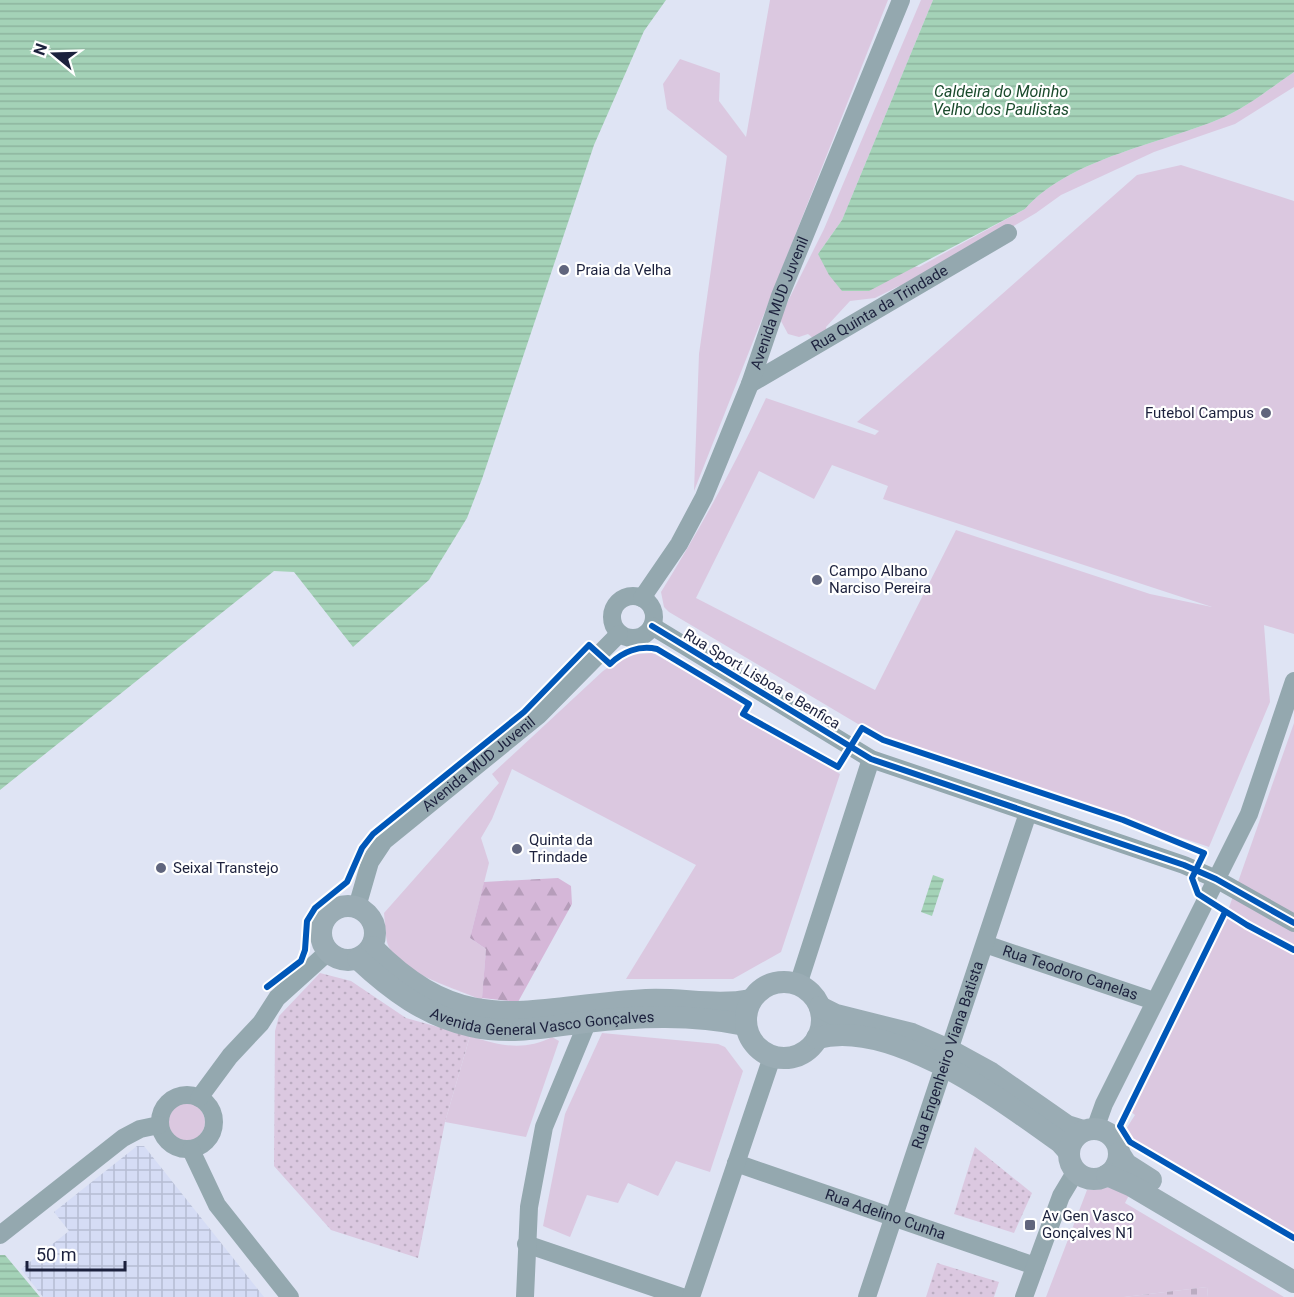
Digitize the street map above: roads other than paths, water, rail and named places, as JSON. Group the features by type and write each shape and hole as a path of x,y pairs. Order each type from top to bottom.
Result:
{"main road":[{"path":"346,906 357,907 367,913 374,923 375,935 365,953 347,961 337,959 327,952 320,933 328,914 346,906"},
{"name":"Avenida General Vasco Gonçalves","path":"365,953 386,985 433,1014 453,1021 497,1030 528,1030 661,1016 718,1019 746,1025"},
{"name":"Avenida General Vasco Gonçalves","path":"365,953 413,983 453,1003 475,1009 534,1013 583,1024 669,999 722,1004 751,1000"},
{"path":"777,982 798,985 815,998 820,1007 821,1028 818,1038 811,1047 793,1058 772,1057 754,1045 746,1025 746,1012 751,1000 758,992 777,982"},
{"path":"820,1007 836,1015 912,1034 1060,1142 1072,1162 1090,1179 1107,1175 1116,1166 1119,1153"},
{"path":"818,1038 840,1034 871,1040 947,1058 992,1073 1067,1126 1111,1136 1126,1164 1138,1173 1294,1264"},
{"path":"1072,1162 1073,1140 1089,1130"},
{"path":"1107,1175 1132,1186 1294,1282"}],"street":[{"name":"Avenida MUD Juvenil","path":"642,598 679,544 704,497 750,384 780,296 901,0"},
{"name":"Rua Quinta da Trindade","path":"750,384 1008,233"},
{"path":"750,384 768,391"},
{"path":"629,596 642,598 654,613 652,626 638,638 631,639 619,634 611,616 617,603 629,596"},
{"name":"Rua Sport Lisboa e Benfica","path":"652,626 871,759 1184,865 1216,879 1294,923"},
{"name":"Avenida MUD Juvenil","path":"357,907 366,872 384,841 539,715 619,634"},
{"path":"1089,1130 1249,814 1294,681"},
{"path":"798,985 871,759"},
{"name":"Rua Engenheiro Viana Batista","path":"867,1297 1028,813"},
{"name":"Rua Teodoro Canelas","path":"985,944 1154,1001"},
{"path":"199,1098 230,1056 261,1023 277,998 327,952"},
{"path":"525,1297 526,1244 532,1188 544,1127 583,1024"},
{"path":"691,1297 772,1057"},
{"path":"188,1095 199,1098 212,1112 213,1131 200,1146 191,1150 180,1149 170,1144 162,1136 159,1125 160,1113 166,1103 176,1097 188,1095"},
{"path":"0,1235 123,1138 140,1129 159,1125"},
{"path":"191,1150 217,1205 290,1297"},
{"path":"1024,1297 1072,1162"},
{"name":"Rua Adelino Cunha","path":"736,1163 893,1219 1035,1266"},
{"path":"526,1244 682,1297"}],"water":[{"path":"0,0 666,0 644,31 594,145 482,479 467,518 429,580 353,647 294,572 274,571 0,790"},
{"name":"Caldeira do Moinho Velho dos Paulistas","path":"933,0 1294,0 1294,72 1233,113 1200,127 1092,164 1067,176 1044,191 1025,209 869,291 842,291 829,275 818,254 842,220"},
{"path":"933,875 944,879 932,916 921,912"},
{"path":"0,1255 5,1255 40,1297 0,1297"}],"place":[{"name":"Praia da Velha","path":"564,270"},
{"name":"Futebol Campus","path":"1266,413"},
{"name":"Campo Albano Narciso Pereira","path":"817,580"},
{"name":"Quinta da Trindade","path":"517,849"},
{"name":"Seixal Transtejo","path":"161,868"},
{"name":"Av Gen Vasco Gonçalves N1","path":"1030,1225"}]}
